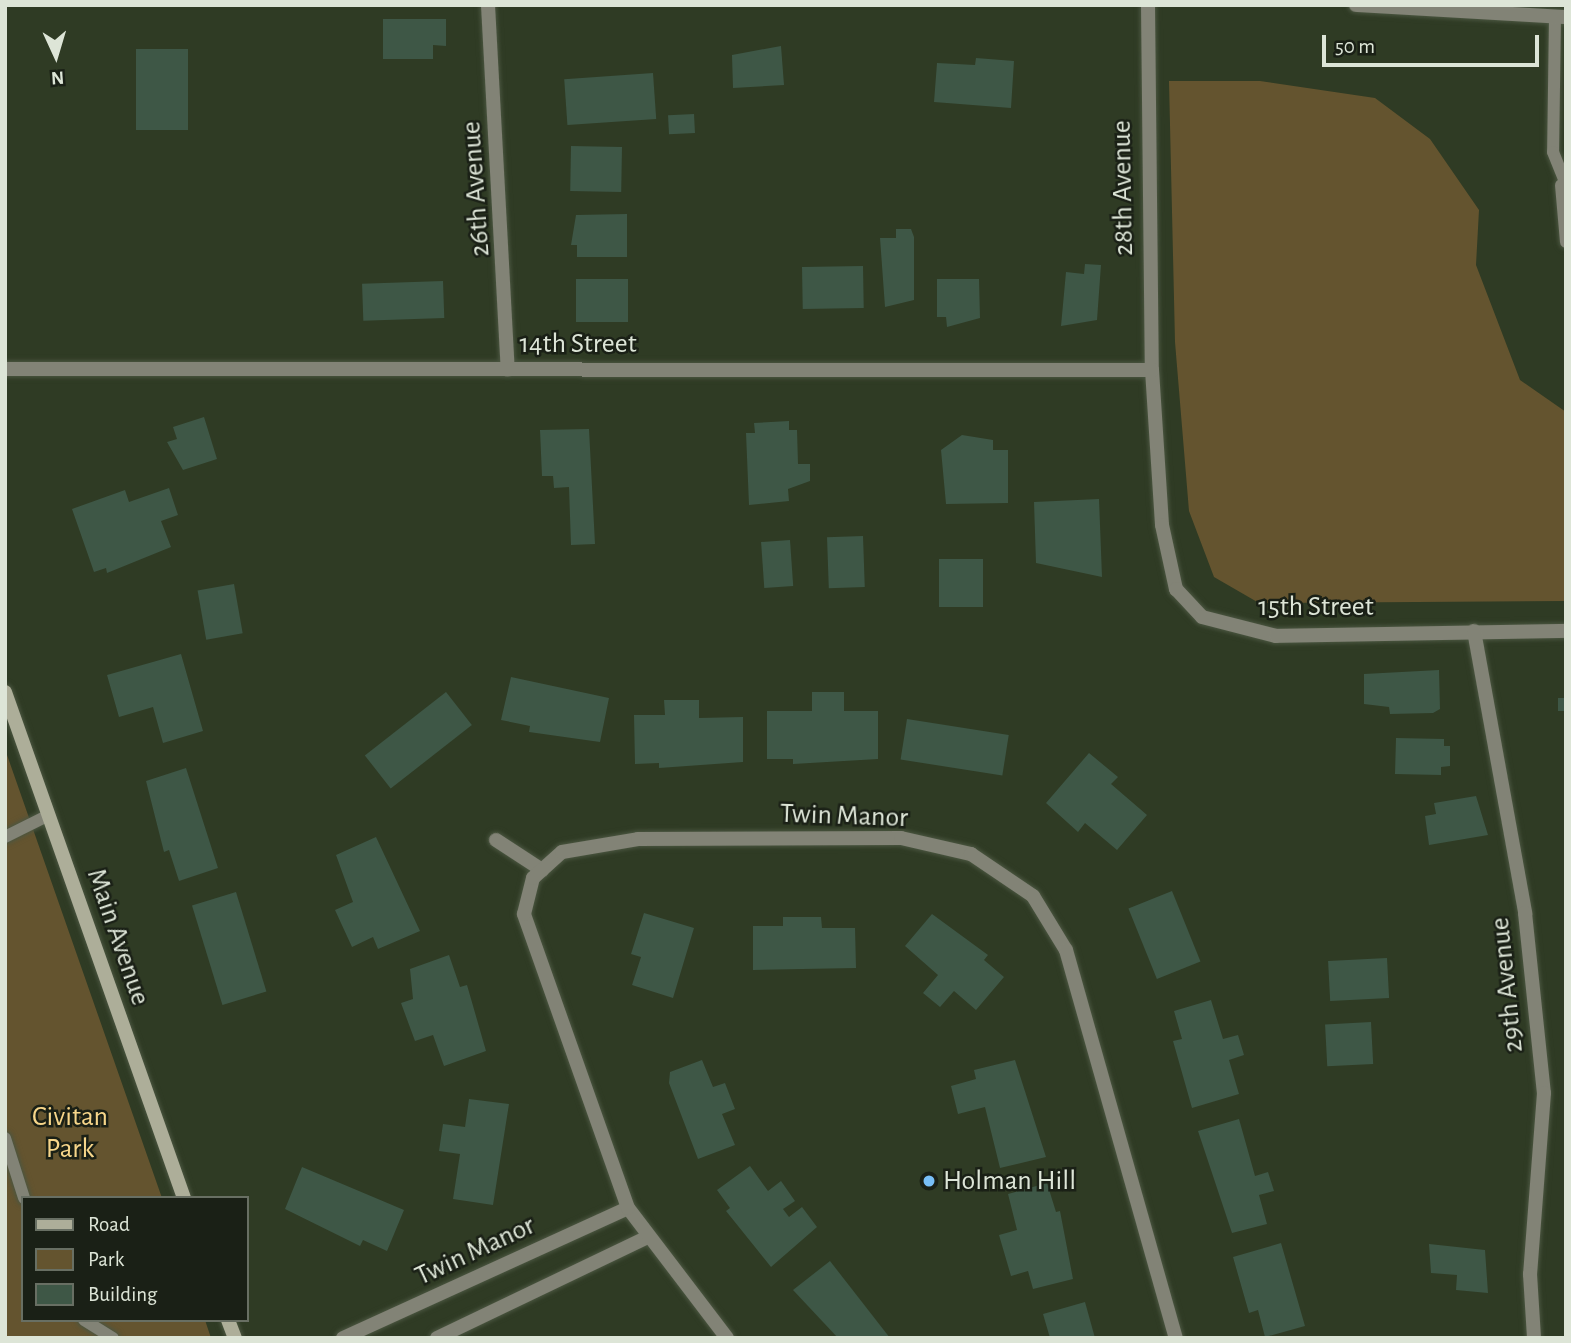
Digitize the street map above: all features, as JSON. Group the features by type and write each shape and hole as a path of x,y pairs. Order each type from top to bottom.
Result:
{"main road":[{"name":"Main Avenue","path":"5,692 183,1196"}],"street":[{"name":"26th Avenue","path":"488,5 508,369"},
{"name":"28th Avenue","path":"1148,5 1152,370"},
{"path":"1360,5 1560,16"},
{"name":"14th Street","path":"5,369 1152,370"},
{"name":"15th Street","path":"1152,370 1162,525 1176,589 1202,617 1276,636 1566,631"},
{"name":"29th Avenue","path":"1475,631 1525,913 1544,1093 1530,1274 1534,1338"},
{"name":"Twin Manor","path":"727,1338 646,1238 628,1208 524,914 533,878 562,852 638,839 901,838 971,854 1032,896 1066,950 1176,1338"},
{"path":"496,840 542,870"},
{"name":"Twin Manor","path":"343,1338 628,1208"},
{"path":"436,1338 646,1238"}],"lane":[{"path":"1560,16 1553,152 1563,185 1566,242"},
{"path":"5,836 49,815"},
{"path":"5,1138 23,1196"},
{"path":"87,1322 113,1338"}],"green space":[{"path":"1169,81 1260,81 1375,98 1430,139 1479,210 1476,265 1520,380 1566,412 1566,601 1259,603 1214,577 1189,511 1175,342"},
{"name":"Civitan Park","path":"6,752 161,1196 21,1196 21,1322 206,1322 211,1338 5,1338"}],"building":[{"path":"383,19 446,19 446,46 433,45 433,59 383,59"},
{"path":"781,46 784,85 733,88 732,55"},
{"path":"136,49 188,49 188,130 136,130"},
{"path":"976,58 1014,61 1011,108 934,102 937,63 975,65"},
{"path":"653,73 656,119 567,125 564,79"},
{"path":"694,114 695,133 669,134 668,115"},
{"path":"571,146 622,147 621,192 570,191"},
{"path":"627,214 627,257 577,257 577,245 571,245 576,215"},
{"path":"896,229 911,229 914,237 914,300 885,307 880,238 896,238"},
{"path":"1085,264 1101,265 1097,320 1061,326 1066,272 1084,274"},
{"path":"863,266 864,308 803,309 802,267"},
{"path":"576,279 628,279 628,322 576,322"},
{"path":"937,279 979,279 980,318 947,327 946,317 937,317"},
{"path":"443,281 444,318 363,321 362,284"},
{"path":"204,417 217,459 183,470 167,442 177,439 173,427"},
{"path":"789,421 789,430 797,430 798,464 810,464 810,481 788,489 789,501 749,505 746,433 755,433 754,423"},
{"path":"589,429 595,544 571,545 569,487 554,488 553,476 542,476 540,430"},
{"path":"962,435 993,440 993,450 1008,450 1008,503 946,504 941,450"},
{"path":"169,488 178,515 161,521 171,547 107,573 106,568 94,572 72,509 125,490 129,502"},
{"path":"1099,499 1102,577 1036,563 1034,502"},
{"path":"863,536 865,587 829,588 827,537"},
{"path":"790,540 793,586 764,588 761,542"},
{"path":"939,559 983,559 983,607 939,607"},
{"path":"234,584 243,633 206,640 198,590"},
{"path":"181,654 203,731 163,743 153,707 119,717 107,675"},
{"path":"1439,670 1440,709 1433,713 1390,714 1389,707 1364,704 1364,674"},
{"path":"511,677 609,698 600,742 529,732 530,726 501,720"},
{"path":"446,692 472,725 391,789 365,755"},
{"path":"812,692 844,692 844,711 878,711 878,759 793,764 793,759 767,759 767,711 812,711"},
{"path":"1558,698 1566,698 1566,711 1558,711"},
{"path":"664,700 699,700 699,718 743,717 743,762 659,768 659,763 635,764 634,715 665,715"},
{"path":"907,719 1009,735 1002,776 901,759"},
{"path":"1396,738 1444,739 1444,746 1450,746 1450,766 1441,767 1441,775 1395,774"},
{"path":"1089,753 1118,777 1111,784 1147,815 1117,850 1085,823 1078,832 1046,803"},
{"path":"186,768 218,868 179,881 169,850 164,852 146,781"},
{"path":"1476,796 1488,835 1429,845 1425,816 1436,814 1434,803"},
{"path":"376,837 420,931 378,949 373,937 352,947 335,910 353,902 336,855"},
{"path":"1172,891 1200,961 1157,979 1128,909"},
{"path":"236,892 266,991 222,1005 192,905"},
{"path":"644,913 694,928 673,998 632,985 641,957 631,954"},
{"path":"932,914 988,955 984,960 1004,977 976,1010 954,991 940,1007 923,993 938,975 905,946"},
{"path":"783,917 821,917 822,928 855,928 856,968 753,970 753,926 783,926"},
{"path":"449,955 460,987 467,985 486,1051 444,1066 433,1035 415,1041 401,1003 413,999 410,969"},
{"path":"1387,958 1389,998 1330,1001 1328,961"},
{"path":"1211,1000 1223,1039 1238,1035 1244,1055 1229,1060 1239,1094 1192,1108 1173,1041 1182,1039 1174,1011"},
{"path":"1371,1022 1373,1064 1327,1066 1325,1024"},
{"path":"702,1060 713,1087 725,1083 735,1109 722,1114 735,1145 698,1159 669,1083 670,1072"},
{"path":"1015,1060 1046,1157 1000,1168 985,1107 958,1114 951,1086 976,1079 974,1070"},
{"path":"469,1099 509,1104 493,1205 453,1199 460,1154 439,1151 443,1124 465,1127"},
{"path":"1239,1119 1255,1176 1268,1172 1274,1191 1259,1195 1267,1224 1232,1233 1198,1131"},
{"path":"750,1166 768,1191 781,1181 795,1201 783,1209 789,1217 802,1207 817,1227 771,1267 726,1211 730,1208 717,1190"},
{"path":"302,1167 404,1210 387,1251 363,1240 360,1246 285,1209"},
{"path":"1047,1183 1056,1212 1060,1211 1073,1279 1033,1289 1028,1271 1011,1276 999,1235 1017,1230 1008,1194"},
{"path":"1281,1243 1305,1326 1265,1337 1258,1310 1249,1313 1233,1257"},
{"path":"1429,1244 1485,1250 1488,1293 1456,1290 1457,1275 1431,1273"},
{"path":"830,1261 890,1338 838,1338 793,1290"},
{"path":"1085,1302 1095,1338 1050,1338 1043,1314"}],"place":[{"name":"Holman Hill","path":"929,1181"}]}
